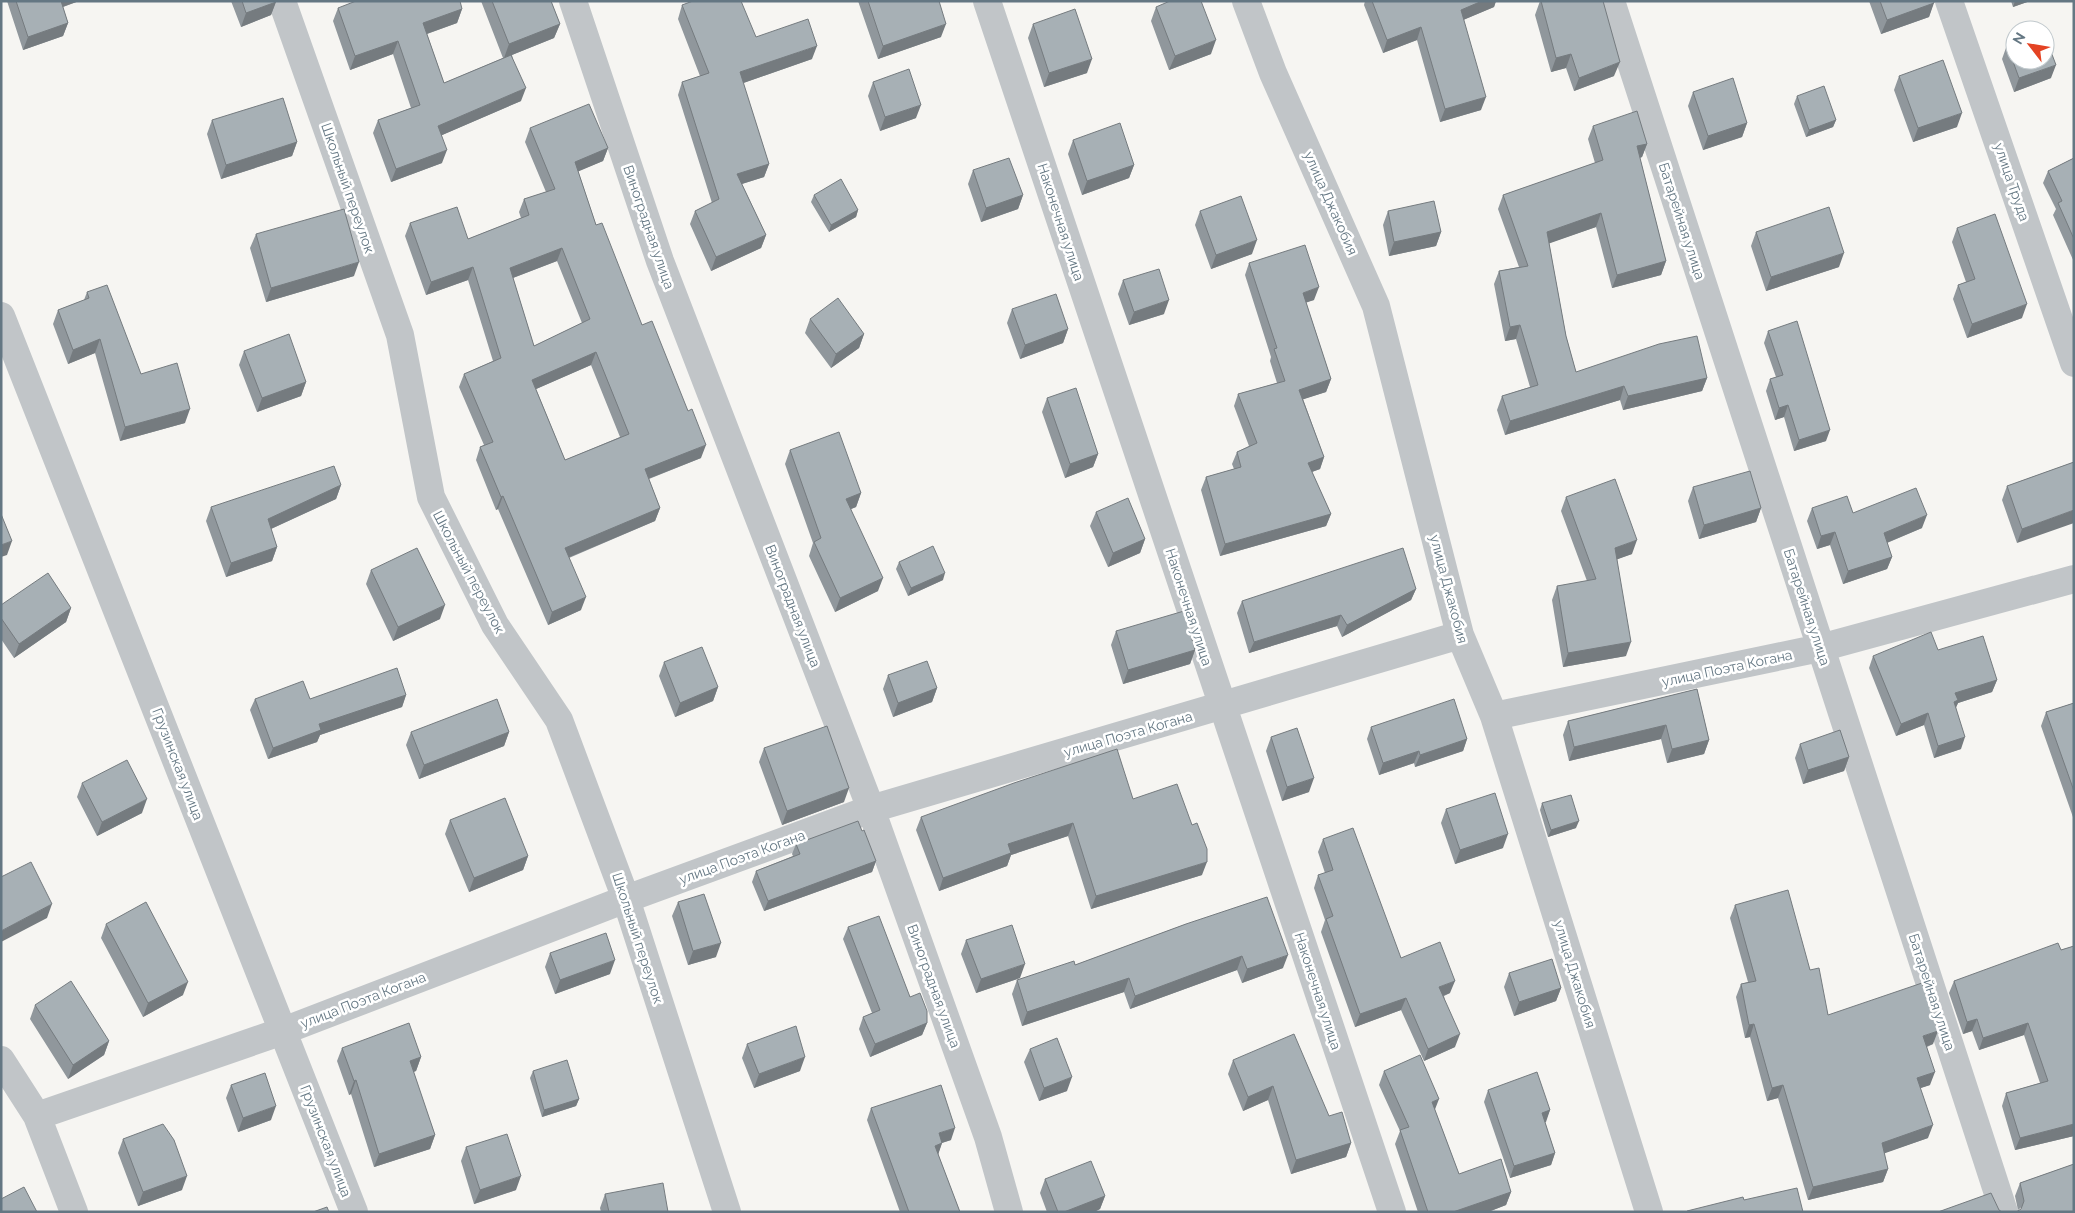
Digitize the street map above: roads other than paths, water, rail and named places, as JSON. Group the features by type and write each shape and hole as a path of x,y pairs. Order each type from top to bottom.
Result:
{"street":[{"name":"Школьный переулок","path":"282,1 400,335 431,498 495,625 559,720 626,900 727,1212"},
{"name":"Виноградная улица","path":"573,1 660,261 871,809 988,1137 1009,1212"},
{"name":"Наконечная улица","path":"988,1 1392,1212"},
{"name":"улица Джакобия","path":"1246,1 1273,73 1376,306 1460,635 1494,716 1649,1212"},
{"name":"Батарейная улица","path":"1611,1 2004,1212"},
{"name":"улица Труда","path":"1949,1 2074,364"},
{"name":"Грузинская улица","path":"1,316 354,1212"},
{"name":"улица Поэта Когана","path":"1494,716 1820,648 2074,579"},
{"name":"улица Поэта Когана","path":"37,1116 283,1031 871,809 1460,635"},
{"path":"1,1060 37,1116 74,1212"}]}
